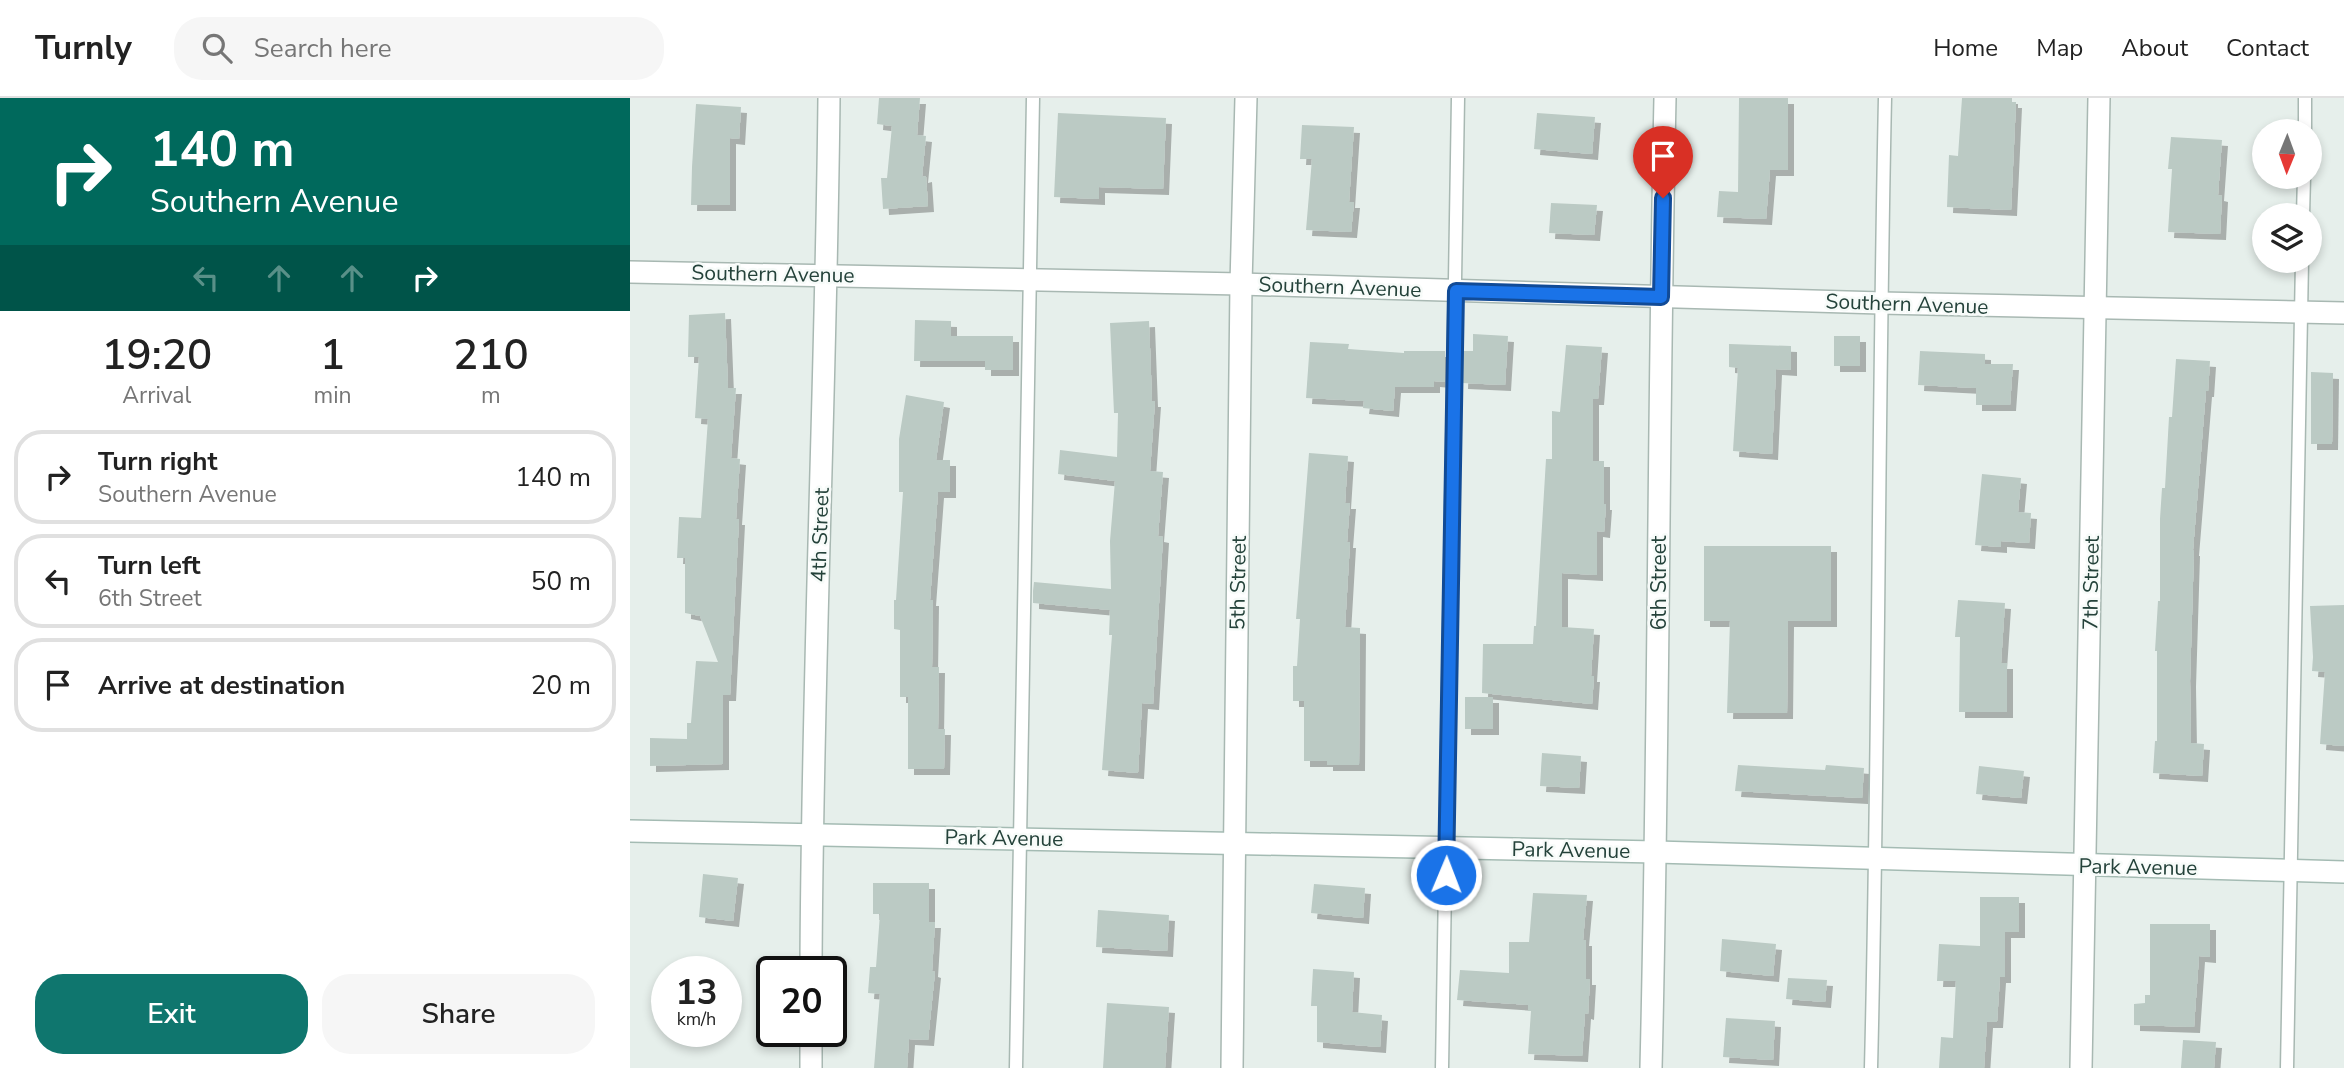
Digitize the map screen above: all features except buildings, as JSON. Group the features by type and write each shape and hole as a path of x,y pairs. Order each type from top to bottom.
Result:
{"street":[{"name":"4th Street","path":"811,956 811,834 827,275 829,98"},
{"name":"5th Street","path":"1232,1068 1241,284 1246,98"},
{"name":"6th Street","path":"1651,1068 1665,98"},
{"name":"7th Street","path":"2081,1068 2099,98"},
{"name":"Southern Avenue","path":"630,272 1241,284 2096,309 2344,313"},
{"name":"Park Avenue","path":"630,831 1656,852 2344,872"},
{"path":"811,1047 811,1068"}],"lane":[{"path":"1016,1068 1033,98"},
{"path":"1442,1068 1458,98"},
{"path":"1871,1068 1885,98"},
{"path":"2305,98 2305,119"},
{"path":"2287,1068 2302,273"}],"route":[{"path":"1446,875 1456,291 1661,297 1663,198"}]}
